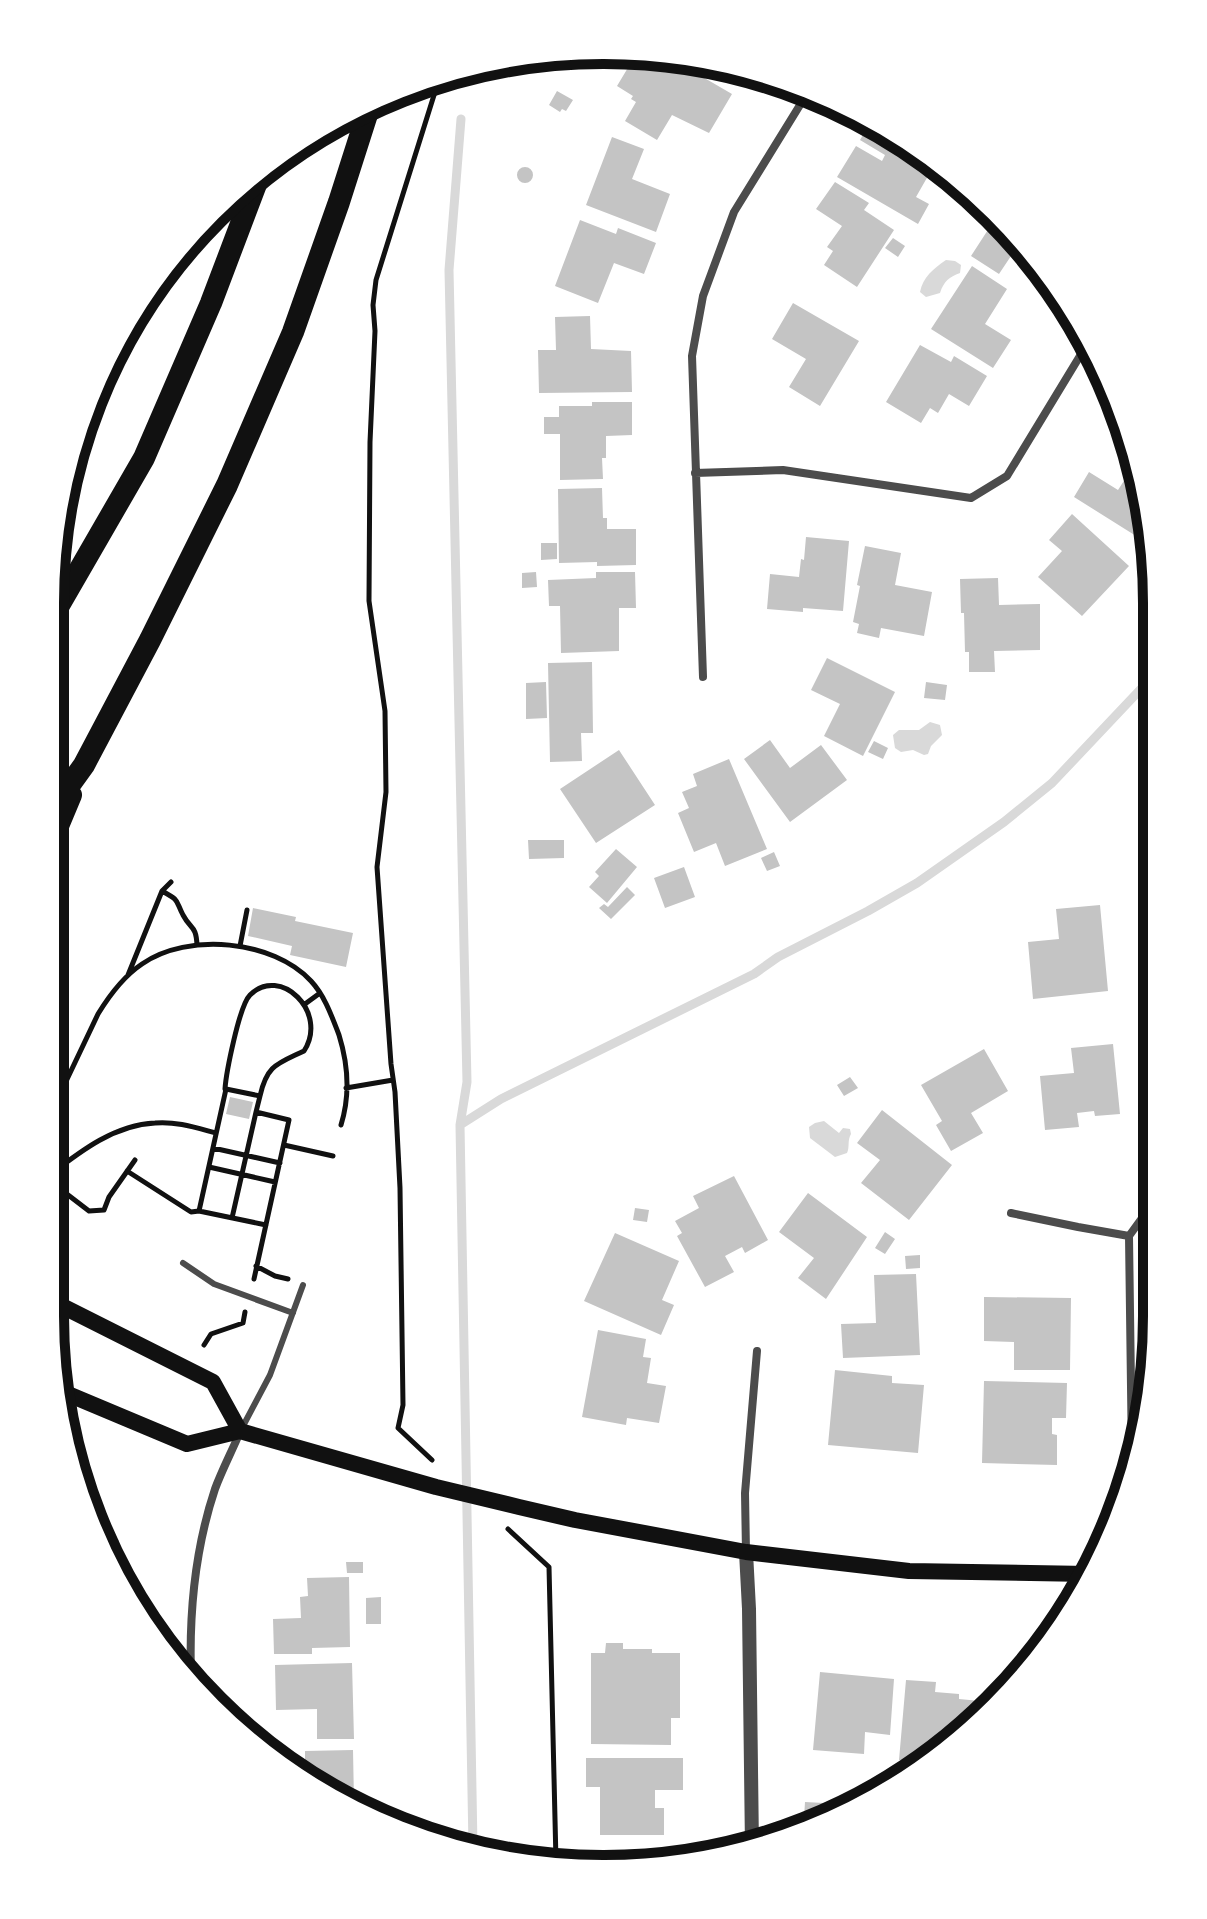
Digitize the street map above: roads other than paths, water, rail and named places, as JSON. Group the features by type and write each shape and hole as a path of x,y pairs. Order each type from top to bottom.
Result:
{"highway":[{"path":"64,812 84,765 233,471 293,332 365,120"},
{"path":"64,596 144,458 211,303 252,195"},
{"path":"64,793 84,765"}],"main road":[{"path":"64,1307 213,1382 240,1431"},
{"path":"70,1395 187,1444 240,1431 436,1487 519,1507 746,1552 909,1571 1077,1574"}],"street":[{"path":"703,677 692,356 703,296 734,212 802,102"},
{"path":"695,473 783,470 971,498 1007,476 1081,354"},
{"path":"1011,1213 1129,1236"},
{"path":"1132,1427 1129,1236 1143,1217"},
{"path":"752,1834 745,1493 757,1351"},
{"path":"191,1663 196,1568 216,1489 240,1431"}],"lane":[{"path":"183,1263 214,1284 293,1313"},
{"path":"240,1431 270,1375 303,1285"}],"waterway":[{"path":"461,119 449,270 467,1082 460,1125 473,1839"},
{"path":"460,1125 501,1099 754,974 778,957 917,883 1004,822 1052,783 1143,687"}]}
